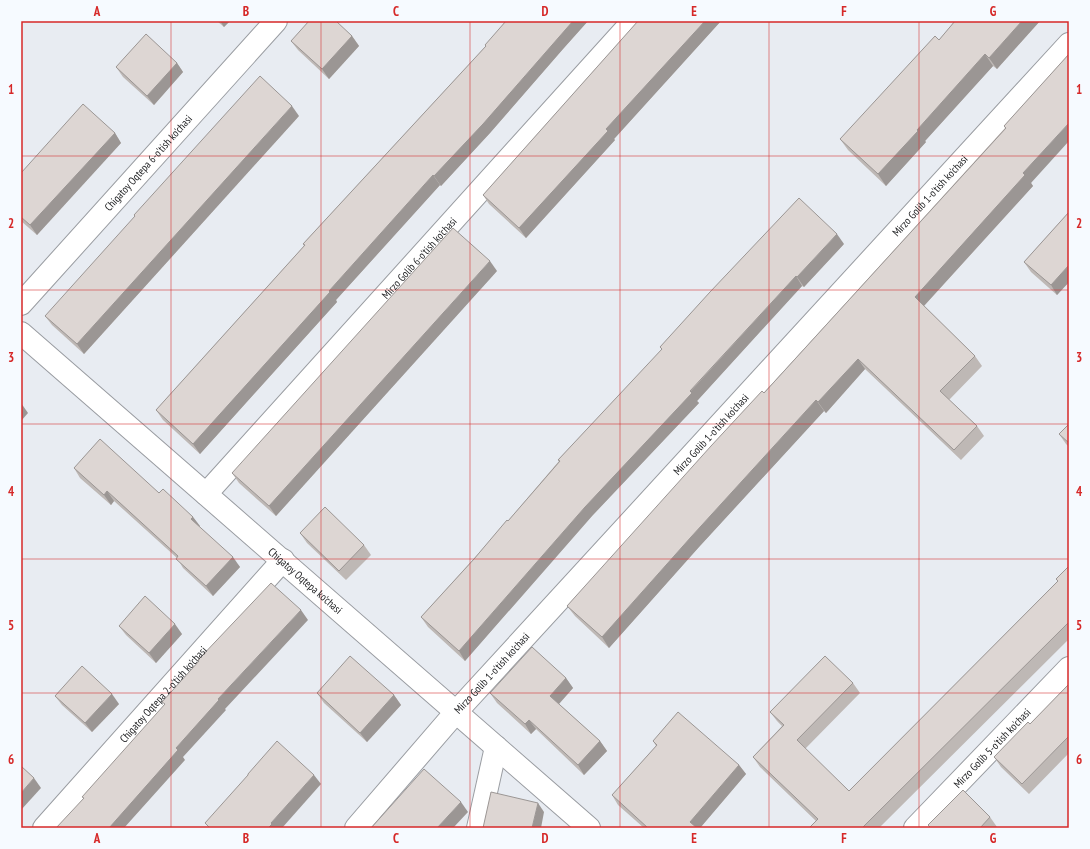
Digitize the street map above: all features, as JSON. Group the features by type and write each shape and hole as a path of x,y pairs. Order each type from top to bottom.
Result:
{"street":[{"name":"Chigatoy Oqtepa 6-o'tish ko'chasi","path":"21,304 276,21"},
{"name":"Mirzo Golib 6-o'tish ko'chasi","path":"206,494 632,21"},
{"name":"Mirzo Golib 1-o'tish ko'chasi","path":"356,828 456,712 1069,44"},
{"name":"Chigatoy Oqtepa ko'chasi","path":"21,333 589,828"},
{"name":"Chigatoy Oqtepa 2-o'tish ko'chasi","path":"44,828 283,560"},
{"name":"Mirzo Golib 5-o'tish ko'chasi","path":"915,828 1069,668"},
{"path":"478,828 496,747"}],"building":[{"path":"309,21 336,21 352,36 322,69 291,41"},
{"path":"506,21 573,21 483,124 434,176 433,175 193,444 156,410 305,245 303,244 486,46 485,45"},
{"path":"638,21 705,21 606,129 608,131 519,228 483,195"},
{"path":"955,21 1022,21 989,58 985,54 917,130 918,131 878,174 840,139 935,36 939,40"},
{"path":"146,34 177,63 147,96 116,67"},
{"path":"1069,54 1069,123 1023,173 1025,175 915,297 975,356 940,391 977,426 954,450 858,359 818,402 816,400 602,637 567,606 711,446 762,391 764,393 1006,128 1004,126"},
{"path":"260,76 292,106 77,344 45,316"},
{"path":"83,104 115,133 30,225 21,217 21,173"},
{"path":"799,198 837,234 797,277 796,276 690,391 692,393 585,507 459,651 421,617 507,520 508,521 560,461 558,460 662,349 660,347 710,292"},
{"path":"1069,212 1069,265 1051,285 1024,262"},
{"path":"453,228 490,261 269,506 232,473"},
{"path":"1069,424 1069,443 1059,434"},
{"path":"100,439 159,493 163,489 193,517 191,519 233,557 206,586 176,559 178,556 107,491 104,495 74,468"},
{"path":"325,507 364,545 339,571 300,533"},
{"path":"1069,566 1069,622 862,828 809,828 818,819 753,757 784,725 770,712 825,656 853,683 797,740 849,791 1058,581 1056,579"},
{"path":"271,583 301,610 218,699 219,700 176,748 178,750 109,828 56,828 84,798 82,797 165,704 162,702 199,661 198,660"},
{"path":"145,596 175,624 149,653 119,626"},
{"path":"532,647 566,678 550,696 600,741 578,765 529,720 525,724 490,693"},
{"path":"350,656 394,695 360,733 317,693"},
{"path":"82,666 112,694 85,723 55,696"},
{"path":"1069,684 1069,736 1022,784 994,757 1028,722 1030,724"},
{"path":"678,712 739,765 690,822 697,828 648,828 612,795 657,745 653,741"},
{"path":"277,741 314,775 268,828 210,828 205,823"},
{"path":"21,766 34,778 21,793"},
{"path":"424,769 461,802 437,828 371,828"},
{"path":"963,790 990,817 980,828 931,828 928,825"},
{"path":"491,792 538,803 532,828 483,828"}]}
